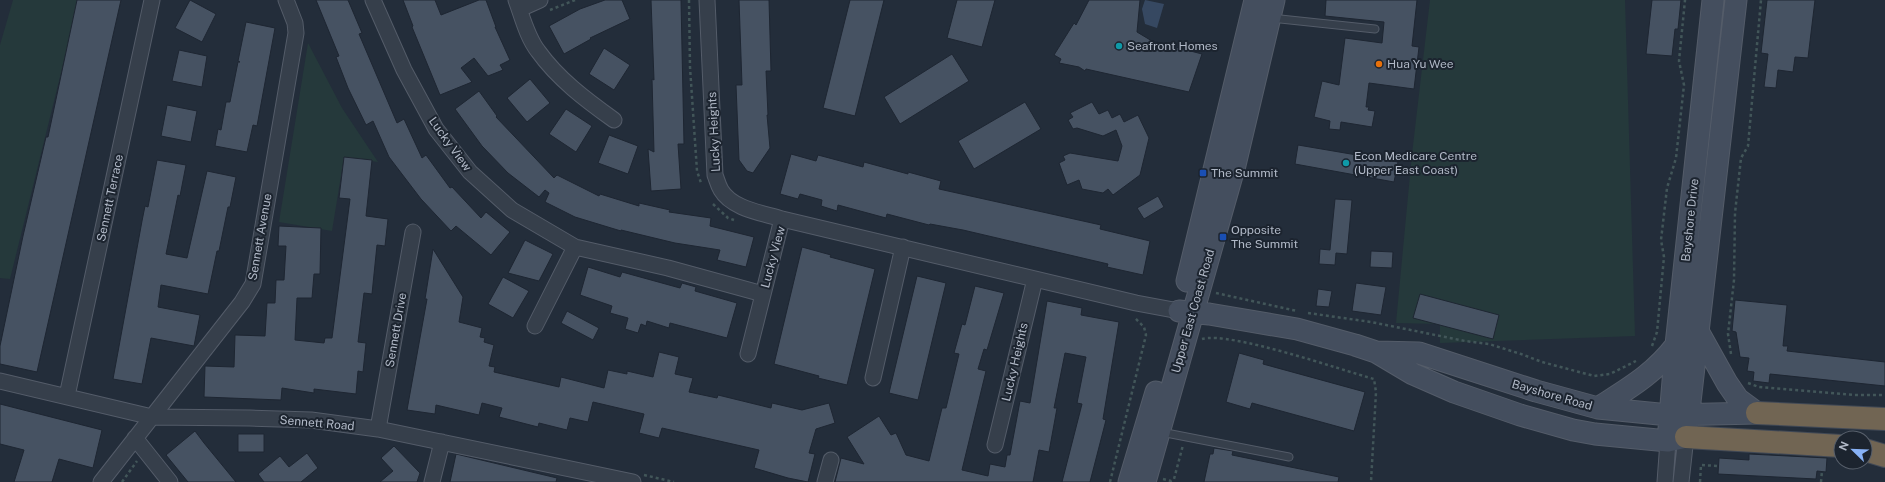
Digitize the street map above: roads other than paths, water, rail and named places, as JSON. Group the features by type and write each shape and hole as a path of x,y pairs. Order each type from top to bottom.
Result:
{"highway":[{"path":"1756,413 1885,418"},
{"path":"1677,439 1818,443 1833,445"},
{"path":"1873,452 1885,456"}],"street":[{"name":"Sennett Terrace","path":"67,396 152,0"},
{"name":"Sennett Avenue","path":"101,482 242,302 253,284 296,33 295,23 286,0"},
{"name":"Lucky View","path":"373,0 404,70 433,122 470,172 512,210 576,247 668,268 763,294"},
{"name":"Lucky Heights","path":"707,0 715,175 721,190 731,201 743,207 782,219 1136,303 1186,312"},
{"name":"Upper East Coast Road","path":"1140,480 1159,432 1255,0"},
{"name":"Bayshore Drive","path":"1677,439 1679,415 1676,345 1713,0"},
{"name":"Bayshore Drive","path":"1679,415 1698,331 1736,0"},
{"path":"542,6 518,5 537,50 560,77 580,96 614,120"},
{"name":"Upper East Coast Road","path":"1140,480 1186,312 1235,165 1272,9"},
{"name":"Lucky View","path":"748,354 782,219"},
{"name":"Sennett Drive","path":"378,429 413,232"},
{"path":"535,326 576,247"},
{"path":"873,378 903,247"},
{"name":"Lucky Heights","path":"995,445 1035,279"},
{"name":"Bayshore Road","path":"1186,312 1209,314 1304,330 1376,352 1413,374 1454,392 1520,415 1588,432 1677,439"},
{"path":"1698,331 1727,383 1738,399 1756,413"},
{"path":"1598,408 1646,376 1663,362 1676,345"},
{"name":"Bayshore Road","path":"1376,352 1419,353 1556,398 1598,408 1679,415 1756,413"},
{"name":"Sennett Road","path":"0,381 152,417 304,420 378,429 630,482"},
{"path":"135,438 170,482"},
{"path":"1665,482 1677,439"},
{"path":"1677,439 1681,482"},
{"path":"432,482 442,442"},
{"path":"825,482 831,460"}],"lane":[{"path":"1272,9 1375,29"},
{"path":"1159,432 1289,457"}],"water":[{"path":"1145,0 1164,4 1157,28 1145,24 1142,9"}],"place":[{"name":"Seafront Homes","path":"1119,46"},
{"name":"Hua Yu Wee","path":"1379,64"},
{"name":"Econ Medicare Centre (Upper East Coast)","path":"1346,163"},
{"name":"The Summit","path":"1203,173"},
{"name":"Opposite The Summit","path":"1223,237"}]}
